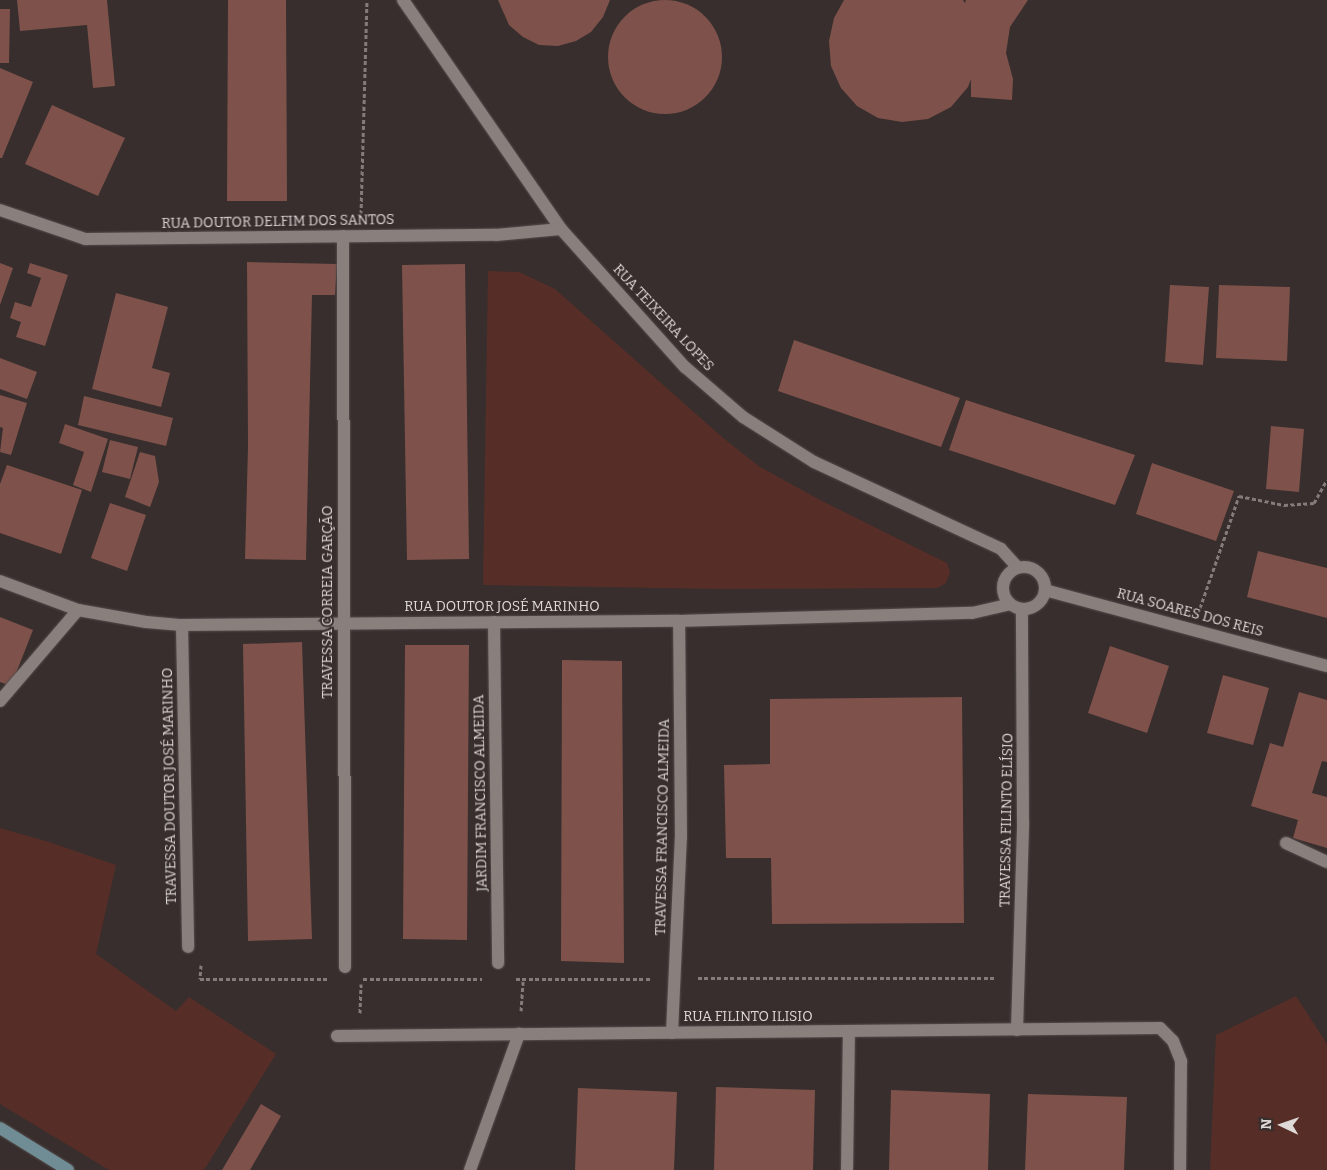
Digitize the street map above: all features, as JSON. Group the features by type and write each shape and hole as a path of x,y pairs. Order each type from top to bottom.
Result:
{"street":[{"name":"RUA TEIXEIRA LOPES","path":"403,0 561,229 684,367 743,417 814,462 1001,549 1018,568"},
{"name":"RUA DOUTOR DELFIM DOS SANTOS","path":"0,210 85,239 496,236 561,229"},
{"name":"TRAVESSA CORREIA GARÇÃO","path":"343,236 345,967"},
{"path":"1018,568 1032,568 1038,572 1045,583 1045,590 1040,602 1035,606 1022,610 1010,604 1005,598 1004,584 1006,577 1018,568"},
{"name":"RUA DOUTOR JOSÉ MARINHO","path":"0,581 78,610 146,622 182,625 679,621 972,613 1010,604"},
{"name":"RUA SOARES DOS REIS","path":"1045,590 1327,666"},
{"path":"0,702 78,610"},
{"name":"TRAVESSA FILINTO ELÍSIO","path":"1017,1030 1023,822 1022,610"},
{"name":"TRAVESSA FRANCISCO ALMEIDA","path":"672,1033 681,836 679,621"},
{"name":"JARDIM FRANCISCO ALMEIDA","path":"494,622 498,964"},
{"name":"TRAVESSA DOUTOR JOSÉ MARINHO","path":"182,625 188,947"},
{"path":"1286,843 1327,862"},
{"name":"RUA FILINTO ILISIO","path":"337,1036 1160,1028 1174,1041 1181,1060 1180,1170"},
{"path":"847,1170 849,1031"},
{"path":"470,1170 519,1034"},
{"path":"0,1128 68,1170"}],"path":[{"path":"360,236 367,0"},
{"path":"1193,629 1239,496 1284,505 1314,503 1327,480"},
{"path":"188,947 202,946 200,979 336,979"},
{"path":"507,979 1019,978"},
{"path":"360,1036 361,979 489,979"},
{"path":"519,1034 523,979"}],"shaded area":[{"path":"488,271 519,272 555,289 722,437 760,467 822,501 947,563 950,572 946,583 937,588 722,589 483,585"},
{"path":"0,828 49,842 116,865 96,954 176,1011 189,997 276,1054 204,1170 109,1170 0,1104"},
{"path":"1296,996 1327,1044 1327,1170 1210,1170 1216,1035"}],"building":[{"path":"17,0 107,0 115,86 93,88 87,25 20,31"},
{"path":"228,0 286,0 287,201 227,201"},
{"path":"498,0 610,0 603,17 591,32 576,41 558,46 539,45 523,37 509,25"},
{"path":"665,0 687,5 705,17 717,35 722,57 717,79 705,97 687,109 665,114 643,109 625,97 613,79 608,57 613,35 625,17 643,5"},
{"path":"844,0 963,0 965,3 966,0 1028,0 1010,27 1006,53 1013,79 1012,100 971,97 971,79 968,87 951,107 928,119 902,122 878,118 857,106 841,88 831,66 829,41 834,18"},
{"path":"0,9 10,9 9,63 0,63"},
{"path":"0,68 33,82 2,158 0,158"},
{"path":"52,105 125,138 98,196 25,164"},
{"path":"247,262 337,264 335,295 312,295 306,560 245,559 248,447"},
{"path":"0,263 13,268 0,305"},
{"path":"30,263 68,275 45,346 16,337 21,322 10,318 15,302 31,307 41,278 27,273"},
{"path":"465,264 469,559 407,560 402,265"},
{"path":"1170,285 1209,287 1203,365 1165,362"},
{"path":"1219,285 1290,287 1287,361 1216,358"},
{"path":"116,293 168,307 152,368 170,373 161,407 92,389"},
{"path":"794,340 960,398 941,447 778,391"},
{"path":"0,358 37,372 27,399 0,389"},
{"path":"0,395 27,403 11,455 0,452 3,428 0,427"},
{"path":"84,396 173,418 166,446 78,425"},
{"path":"966,400 1135,455 1115,505 949,450"},
{"path":"65,424 108,439 91,492 73,485 84,452 59,443"},
{"path":"1271,426 1304,429 1299,492 1266,489"},
{"path":"110,440 138,447 130,479 102,472"},
{"path":"140,452 155,456 159,482 150,507 125,497"},
{"path":"1152,463 1234,491 1216,541 1136,514"},
{"path":"7,465 82,490 61,554 0,533 0,484"},
{"path":"110,503 146,515 127,571 91,558"},
{"path":"1258,551 1327,568 1327,618 1247,597"},
{"path":"0,617 33,630 11,686 0,682"},
{"path":"302,642 312,939 248,941 243,644"},
{"path":"405,645 469,645 467,940 403,939"},
{"path":"1110,646 1169,666 1147,733 1088,713"},
{"path":"562,660 622,661 624,963 561,961"},
{"path":"1223,675 1269,688 1253,745 1207,733"},
{"path":"1299,692 1327,700 1327,762 1322,761 1312,793 1327,797 1327,848 1293,838 1298,820 1251,806 1270,743 1283,747"},
{"path":"962,697 964,923 772,924 771,858 726,858 724,765 770,764 770,699"},
{"path":"716,1087 815,1090 813,1170 714,1170"},
{"path":"578,1088 677,1092 674,1170 575,1170"},
{"path":"891,1090 990,1094 988,1170 889,1170"},
{"path":"1028,1094 1127,1097 1124,1170 1025,1170"},
{"path":"261,1104 281,1116 250,1170 222,1170"}]}
